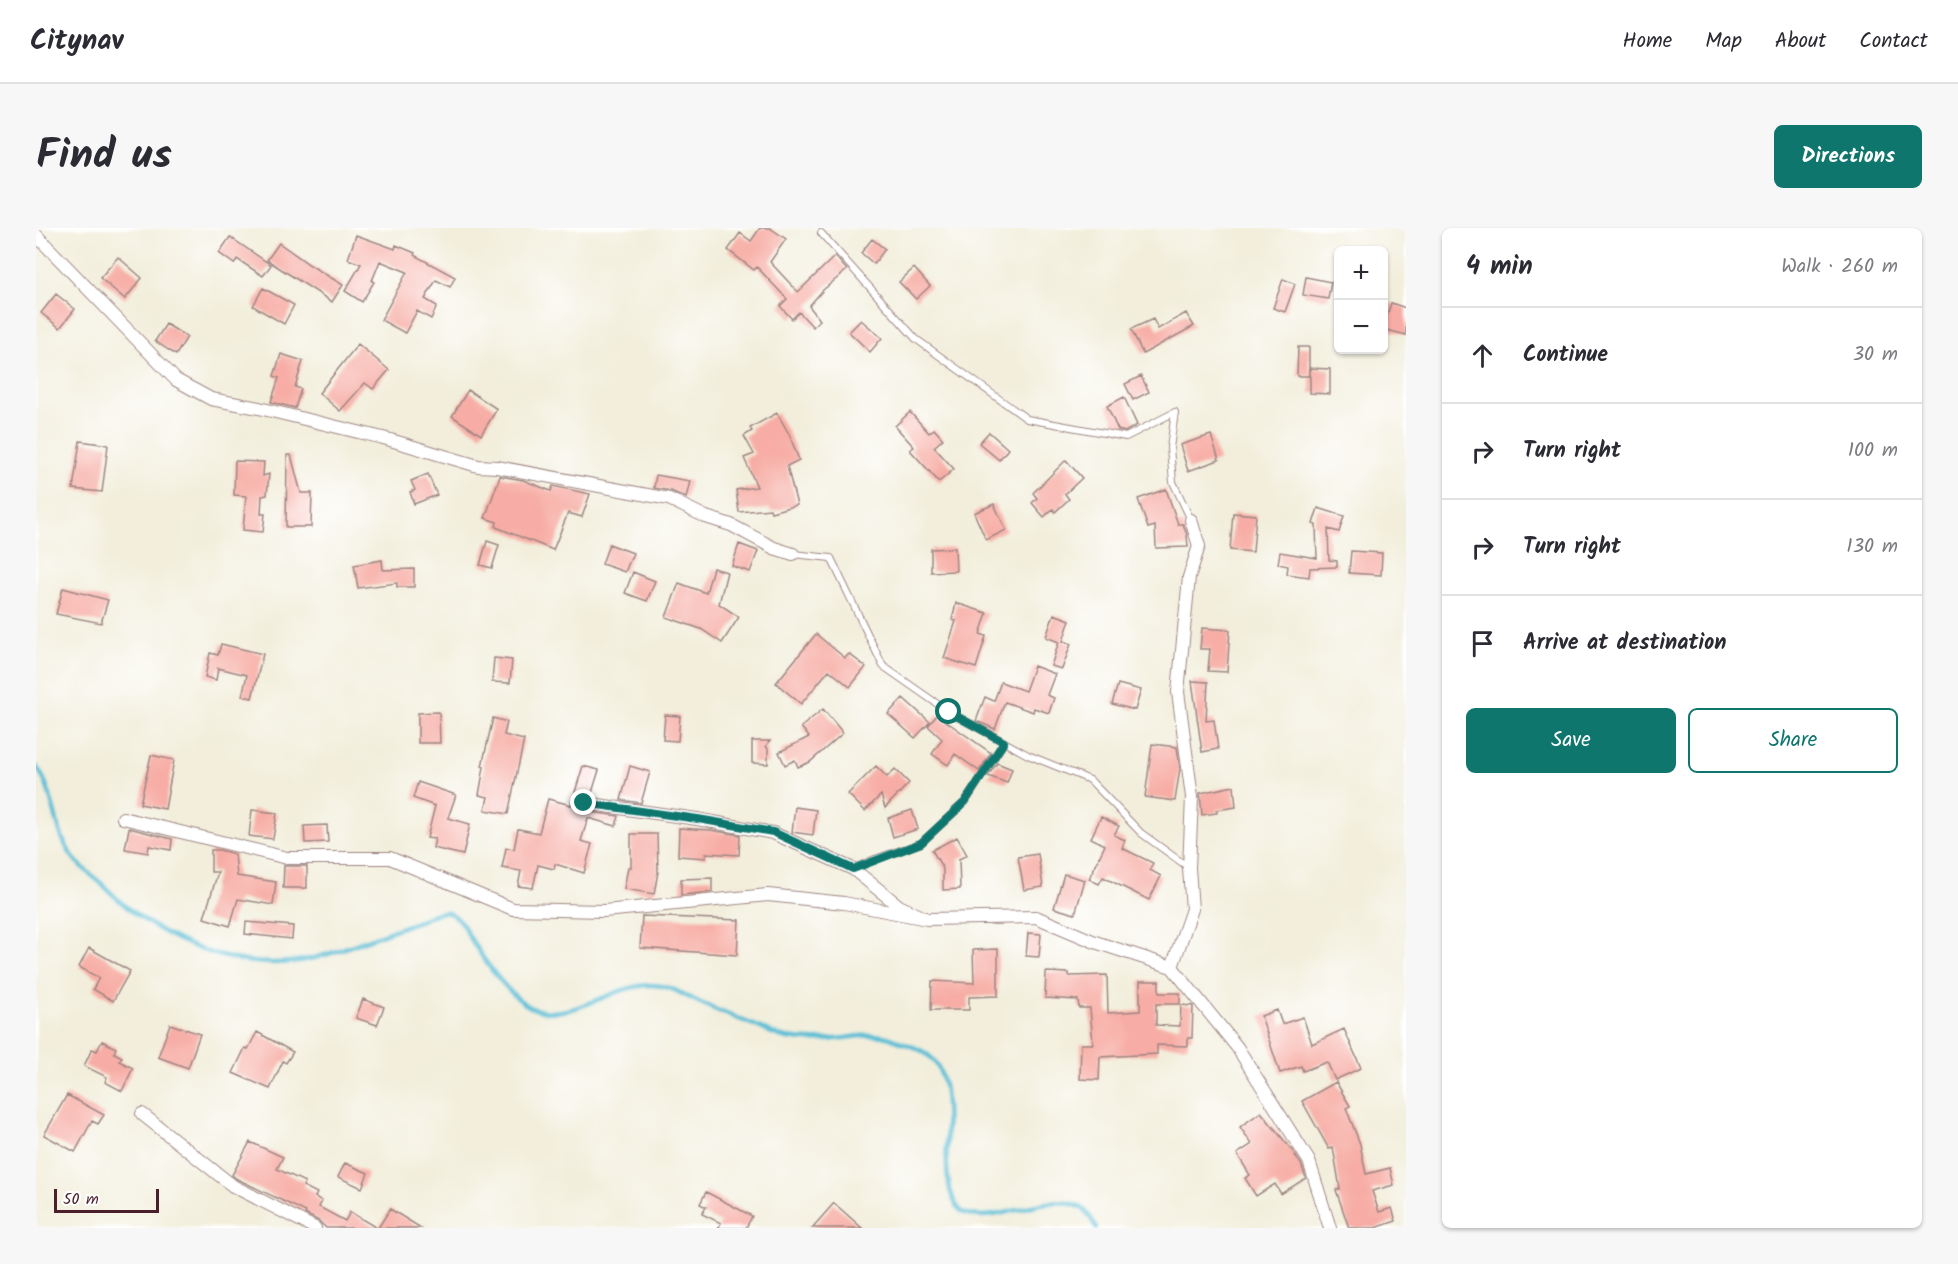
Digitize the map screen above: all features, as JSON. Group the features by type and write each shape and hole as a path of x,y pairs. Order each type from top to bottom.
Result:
{"street":[{"path":"36,235 176,380 211,399 259,408 387,439 478,466 497,466 669,500 706,517 731,525 774,548 793,554"},
{"path":"1172,967 1192,909 1189,868 1192,796 1178,692 1189,577 1199,546 1191,520"},
{"path":"584,803 773,832 853,869 899,906 927,919"},
{"path":"123,818 287,858 390,858 513,909 604,911 768,895 844,903 927,919 1036,917 1095,942 1172,967 1237,1047 1309,1161 1330,1228"},
{"path":"142,1114 233,1186 315,1228"}],"lane":[{"path":"821,233 916,339 1027,419 1126,437 1175,412 1170,448 1173,482 1191,520"},
{"path":"793,554 831,558 884,666 949,712 1028,755 1090,780 1141,833 1189,868"},
{"path":"853,869 921,843 965,802 1004,742"}],"building":[{"path":"760,228 770,228 786,239 770,262 798,292 835,256 847,270 823,290 809,306 820,320 813,327 799,312 792,319 780,306 787,299 757,267 754,270 728,250 740,233 751,241"},
{"path":"356,235 395,249 396,245 415,253 414,255 455,277 450,287 436,280 425,299 437,306 431,319 417,311 405,333 381,320 407,272 380,261 372,281 374,282 362,302 345,291 361,264 348,259"},
{"path":"230,237 271,265 263,276 237,259 234,264 219,253"},
{"path":"872,239 885,249 874,264 861,253"},
{"path":"279,243 343,285 332,302 267,260"},
{"path":"118,257 142,278 125,299 100,278"},
{"path":"914,268 930,286 916,299 899,282"},
{"path":"1306,277 1331,282 1328,299 1303,295"},
{"path":"1283,279 1295,284 1285,312 1273,308"},
{"path":"263,288 294,305 284,324 253,306"},
{"path":"56,294 75,309 60,328 41,313"},
{"path":"1391,303 1406,308 1406,335 1388,330 1388,313"},
{"path":"1186,313 1194,326 1143,354 1131,329 1153,319 1158,329"},
{"path":"861,320 882,338 870,352 849,332"},
{"path":"166,324 187,337 176,355 155,341"},
{"path":"358,344 389,370 373,389 365,383 340,411 319,393"},
{"path":"1298,347 1309,347 1309,376 1297,376"},
{"path":"281,354 303,361 295,387 301,389 295,408 271,402 279,378 274,376"},
{"path":"1310,368 1330,369 1330,394 1310,393"},
{"path":"1141,376 1149,392 1133,400 1125,384"},
{"path":"468,390 497,409 481,435 452,416"},
{"path":"1124,397 1137,425 1125,432 1118,430 1107,406"},
{"path":"910,412 929,433 934,429 943,439 934,447 954,469 939,482 910,450 914,447 895,426"},
{"path":"777,413 789,434 799,460 787,466 797,505 771,512 770,509 739,512 736,490 757,487 744,458 754,454 744,436 752,431 750,428"},
{"path":"989,432 1008,449 999,460 979,443"},
{"path":"1211,435 1219,460 1188,471 1180,445"},
{"path":"80,441 108,445 102,492 73,489"},
{"path":"287,455 291,455 301,493 312,493 311,527 286,527"},
{"path":"1066,460 1082,478 1065,494 1069,499 1055,512 1053,509 1044,517 1032,503 1037,498 1033,493"},
{"path":"235,461 264,462 263,476 269,474 267,495 262,496 261,514 265,514 263,532 243,530 246,496 234,495"},
{"path":"428,474 437,495 414,504 410,492 415,490 411,481"},
{"path":"656,475 690,481 686,498 671,491 654,488"},
{"path":"500,476 523,480 551,491 553,486 590,494 582,517 568,513 553,550 496,527 497,522 485,518"},
{"path":"1166,489 1178,524 1183,524 1188,547 1156,548 1155,526 1148,528 1138,499"},
{"path":"994,504 1006,530 986,540 974,513"},
{"path":"1318,508 1344,516 1339,532 1328,529 1329,560 1337,561 1337,567 1310,568 1309,577 1287,574 1288,566 1278,564 1280,552 1317,558 1316,525 1313,524"},
{"path":"1233,513 1256,515 1253,552 1230,550"},
{"path":"487,541 499,545 492,568 480,565"},
{"path":"609,544 633,553 625,572 602,564"},
{"path":"739,544 758,551 750,572 732,566"},
{"path":"955,548 956,571 931,572 931,549"},
{"path":"1351,551 1382,553 1381,575 1349,573"},
{"path":"382,560 383,570 414,569 414,587 397,587 397,583 358,588 354,565"},
{"path":"713,568 727,572 719,604 739,617 722,643 701,629 666,617 679,583 706,593"},
{"path":"633,572 655,581 647,601 625,593"},
{"path":"63,588 108,600 101,623 56,614"},
{"path":"956,603 987,613 980,634 986,636 976,668 944,658 956,621 952,620"},
{"path":"1054,614 1070,620 1063,641 1071,644 1062,669 1051,666 1059,642 1046,637"},
{"path":"1202,628 1230,630 1227,672 1208,671 1210,649 1200,649"},
{"path":"816,634 845,658 849,654 866,667 850,687 829,670 801,704 776,683"},
{"path":"221,644 263,654 252,698 242,696 247,675 218,668 216,680 205,677 210,653 218,655"},
{"path":"494,658 512,660 510,683 492,682"},
{"path":"1034,666 1055,674 1047,695 1054,698 1049,713 1034,708 1033,712 1005,702 995,729 976,721 985,697 994,701 1001,682 1025,691"},
{"path":"1192,681 1208,682 1206,721 1214,720 1218,749 1202,752"},
{"path":"1118,684 1141,690 1135,710 1112,704"},
{"path":"903,698 930,722 915,738 888,714"},
{"path":"823,709 843,733 810,762 798,767 795,760 785,765 779,752 809,737 801,727"},
{"path":"439,712 440,743 418,743 418,713"},
{"path":"665,715 680,716 678,741 663,740"},
{"path":"937,715 991,753 979,771 955,754 948,765 932,754 942,739 928,726"},
{"path":"493,718 507,722 504,735 524,740 508,814 485,810 488,797 479,795 484,767 482,766"},
{"path":"752,741 770,741 766,746 768,764 752,763"},
{"path":"1152,744 1177,747 1180,768 1175,801 1145,797"},
{"path":"151,755 174,760 165,809 140,804"},
{"path":"997,763 1012,769 1007,783 988,776"},
{"path":"583,766 599,770 591,796 580,796 576,801 577,807 583,811 619,816 616,826 588,818 581,841 592,844 584,873 555,864 554,869 538,865 533,888 518,886 521,871 502,868 506,848 514,849 518,829 539,833 548,799 571,805"},
{"path":"630,766 650,772 641,803 621,800"},
{"path":"876,766 887,777 895,769 909,783 885,808 881,795 865,811 848,794"},
{"path":"418,782 456,795 448,818 470,824 463,855 433,848 435,839 427,838 435,806 413,798"},
{"path":"1234,786 1236,807 1202,815 1200,793"},
{"path":"795,807 816,810 813,835 792,832"},
{"path":"252,810 277,813 273,839 249,836"},
{"path":"912,810 918,829 893,837 888,818"},
{"path":"1101,817 1119,826 1114,835 1125,840 1122,848 1153,863 1150,870 1161,876 1149,900 1103,877 1099,884 1089,879 1105,845 1091,838"},
{"path":"327,825 328,842 305,843 304,826"},
{"path":"129,828 172,839 171,850 149,846 148,853 125,849"},
{"path":"679,828 740,835 739,855 706,853 706,858 678,856"},
{"path":"631,834 657,834 658,872 654,894 624,889 628,867 631,867"},
{"path":"957,837 967,855 959,859 960,889 943,890 943,869 932,850"},
{"path":"211,850 235,854 237,876 276,882 273,905 238,899 230,926 204,918 218,872 211,872"},
{"path":"1038,854 1043,887 1024,890 1018,857"},
{"path":"284,866 307,866 307,888 283,888"},
{"path":"1064,874 1085,880 1075,914 1054,908"},
{"path":"712,878 712,892 681,895 681,879"},
{"path":"642,916 739,920 737,955 640,948"},
{"path":"246,922 293,926 292,939 245,934"},
{"path":"1028,933 1041,934 1039,957 1026,956"},
{"path":"89,948 130,971 113,1001 93,989 99,978 79,967"},
{"path":"998,949 998,996 969,997 969,1010 931,1010 932,981 974,983 973,950"},
{"path":"1046,972 1069,973 1069,976 1107,975 1108,1013 1140,1011 1140,981 1159,981 1159,993 1180,993 1180,1004 1156,1004 1156,1025 1180,1026 1181,1005 1193,1006 1192,1038 1188,1038 1188,1046 1157,1045 1157,1054 1100,1057 1099,1080 1080,1079 1081,1044 1093,1044 1090,1008 1079,1008 1078,1000 1045,998"},
{"path":"363,999 384,1007 377,1025 356,1018"},
{"path":"1277,1010 1282,1024 1303,1017 1312,1044 1344,1029 1361,1068 1335,1080 1327,1062 1303,1071 1301,1066 1280,1073 1261,1016"},
{"path":"170,1024 200,1034 188,1068 158,1057"},
{"path":"257,1032 293,1052 286,1063 283,1061 270,1089 233,1073 245,1048 248,1049"},
{"path":"102,1041 116,1048 114,1053 122,1057 119,1061 133,1068 122,1091 105,1082 107,1077 84,1066 92,1049 97,1051"},
{"path":"1336,1082 1350,1106 1346,1108 1360,1144 1366,1174 1390,1168 1394,1185 1372,1191 1379,1212 1392,1208 1396,1221 1375,1228 1349,1228 1336,1190 1340,1189 1333,1147 1329,1149 1302,1101"},
{"path":"67,1095 104,1115 98,1124 92,1121 75,1152 44,1135"},
{"path":"1261,1112 1291,1149 1301,1164 1306,1178 1281,1194 1275,1184 1256,1196 1245,1178 1250,1175 1237,1154 1252,1144 1240,1127"},
{"path":"250,1142 283,1157 277,1169 305,1182 303,1186 317,1193 315,1197 322,1201 319,1207 345,1221 350,1212 377,1228 326,1228 319,1221 305,1214 306,1212 237,1179 232,1175"},
{"path":"345,1163 368,1173 362,1188 338,1177"},
{"path":"706,1192 752,1216 746,1228 718,1228 721,1223 702,1214 706,1207 700,1204"},
{"path":"834,1203 862,1228 812,1228"},
{"path":"390,1209 421,1228 378,1228"}],"waterway":[{"path":"36,766 48,789 58,826 68,850 76,861 129,909 154,927 177,939 226,957 251,962 277,963 328,954 441,912 451,914 461,922 484,960 501,981 519,1000 538,1010 552,1012 566,1010 624,990 652,985 672,989 716,1010 783,1037 817,1040 871,1035 888,1037 922,1051 939,1069 944,1087 946,1109 948,1178 953,1198 962,1212 975,1216 990,1215 1052,1202 1067,1203 1085,1210 1096,1228"}],"route":[{"path":"584,803 773,832 853,869 921,843 965,802 1004,742 949,712"}]}
